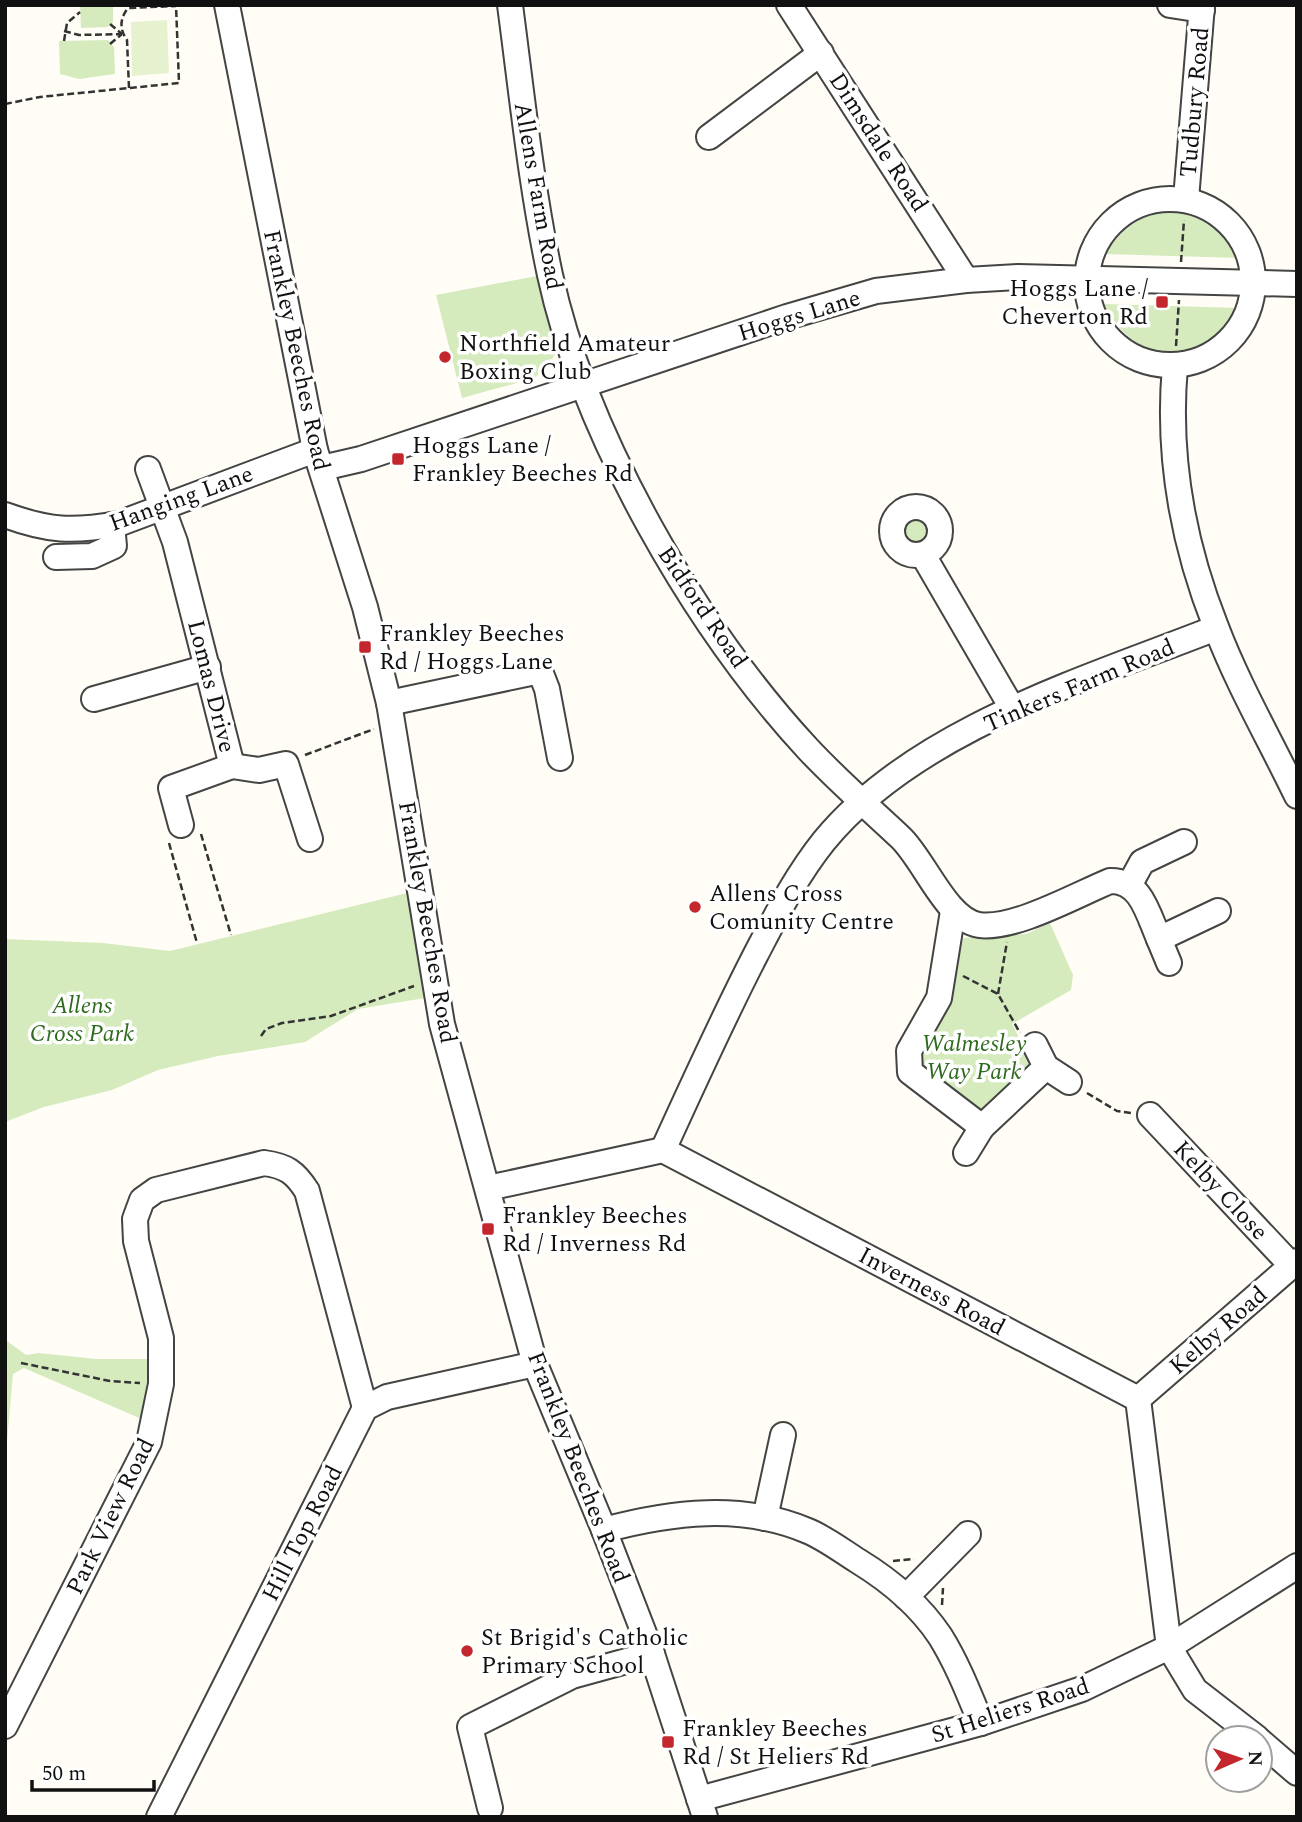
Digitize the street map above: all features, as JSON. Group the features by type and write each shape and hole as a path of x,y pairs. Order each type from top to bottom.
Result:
{"street":[{"name":"Frankley Beeches Road","path":"227,5 318,459 365,607 391,713 442,1024 536,1364 652,1654 702,1808"},
{"name":"Allens Farm Road","path":"510,5 531,170 550,277 583,384"},
{"name":"Dimsdale Road","path":"789,5 966,280"},
{"path":"1170,5 1202,8"},
{"name":"Tudbury Road","path":"1186,199 1202,8"},
{"path":"709,137 821,53"},
{"name":"Tudbury Road","path":"1087,277 1099,238 1121,214 1149,201 1186,199 1209,208 1229,222 1246,246 1254,283"},
{"name":"Hoggs Lane","path":"318,459 361,459 787,317 876,291 966,280 1087,277 1297,284"},
{"path":"1087,277 1093,314 1110,340 1134,358 1175,366 1198,361 1229,342 1250,308 1254,283"},
{"path":"1175,366 1174,451 1180,505 1216,628 1297,796"},
{"name":"Bidford Road","path":"583,384 661,547 697,607 807,748 916,851 953,911"},
{"name":"Hanging Lane","path":"5,515 43,528 85,530 112,525 318,459"},
{"name":"Lomas Drive","path":"148,469 176,542 232,766 171,788 182,829"},
{"path":"56,557 92,556 114,546 112,525"},
{"path":"923,555 1012,708"},
{"name":"Tinkers Farm Road","path":"663,1150 730,1006 792,885 825,840 862,802 927,754 1012,708 1216,628"},
{"path":"94,699 208,667"},
{"path":"391,713 540,671 547,689 561,758"},
{"path":"232,766 259,770 286,764 310,839"},
{"path":"1129,884 1142,862 1184,842"},
{"path":"982,1127 910,1072 909,1051 939,998 953,911 976,925 1011,921 1110,881 1124,880 1135,887 1170,963"},
{"path":"1159,939 1219,911"},
{"path":"1035,1045 1046,1067 1069,1082"},
{"path":"966,1153 982,1127 1046,1067"},
{"name":"Kelby Close","path":"1150,1115 1294,1264"},
{"path":"488,1188 663,1150"},
{"name":"Inverness Road","path":"663,1150 1138,1399"},
{"name":"Park View Road","path":"5,1726 149,1442 161,1384 161,1338 136,1241 135,1219 142,1200 156,1189 264,1163 281,1166 296,1173 307,1191 365,1408"},
{"name":"Kelby Road","path":"1138,1399 1294,1264"},
{"path":"365,1408 387,1397 536,1364"},
{"path":"1138,1399 1169,1647 1195,1690 1239,1724"},
{"name":"Hill Top Road","path":"159,1817 365,1408"},
{"path":"765,1518 783,1435"},
{"path":"604,1530 655,1516 709,1512 765,1518 809,1531 878,1574 906,1597 939,1635 981,1723"},
{"path":"906,1597 968,1534"},
{"name":"St Heliers Road","path":"702,1808 981,1723 1082,1689 1169,1647 1297,1566"},
{"path":"490,1808 470,1727 572,1676 652,1654"},
{"path":"1274,1753 1297,1773"}],"path":[{"path":"5,104 40,97 179,83 176,5 128,8 122,17 122,34"},
{"path":"64,41 64,31 71,18 80,12"},
{"path":"110,24 122,34 129,45 129,88"},
{"path":"64,31 79,35 122,34"},
{"path":"110,44 122,34"},
{"path":"286,764 391,713"},
{"path":"182,829 231,934"},
{"path":"182,829 197,943"},
{"path":"998,994 1011,921"},
{"path":"944,967 998,994 1028,1047 1035,1045"},
{"path":"261,1036 266,1029 282,1023 331,1016 415,985 434,981"},
{"path":"1069,1082 1117,1111 1150,1115"},
{"path":"21,1363 110,1381 161,1384"}],"green space":[{"path":"80,5 113,5 113,23 107,27 81,28"},
{"path":"167,20 169,73 132,76 131,22"},
{"path":"108,40 114,47 115,74 79,79 60,74 59,41"},
{"path":"1176,210 1197,216 1214,225 1228,239 1240,258 1105,254 1119,236 1135,223 1153,214"},
{"path":"537,276 556,354 535,378 462,398 436,295"},
{"path":"1104,304 1239,308 1224,328 1207,343 1189,351 1170,353 1151,350 1134,340 1118,325"},
{"path":"916,514 928,519 933,531 928,543 916,548 904,543 899,531 904,519"},
{"name":"Allens Cross Park","path":"411,892 425,998 358,1009 305,1042 218,1056 158,1070 112,1090 44,1107 5,1122 5,939 103,943 170,951"},
{"name":"Walmesley Way Park","path":"1050,923 1073,975 1071,990 1012,1024 1028,1055 1029,1069 986,1119 919,1066 935,1025 949,1005 963,938 1026,934"},
{"path":"5,1333 7,1341 26,1355 39,1353 96,1359 149,1359 146,1421 24,1368 13,1374 5,1464"}],"place":[{"name":"Hoggs Lane / Cheverton Rd","path":"1162,302"},
{"name":"Northfield Amateur Boxing Club","path":"445,357"},
{"name":"Hoggs Lane / Frankley Beeches Rd","path":"398,459"},
{"name":"Frankley Beeches Rd / Hoggs Lane","path":"365,647"},
{"name":"Allens Cross Comunity Centre","path":"695,907"},
{"name":"Frankley Beeches Rd / Inverness Rd","path":"488,1229"},
{"name":"St Brigid's Catholic Primary School","path":"467,1651"},
{"name":"Frankley Beeches Rd / St Heliers Rd","path":"668,1742"}]}
